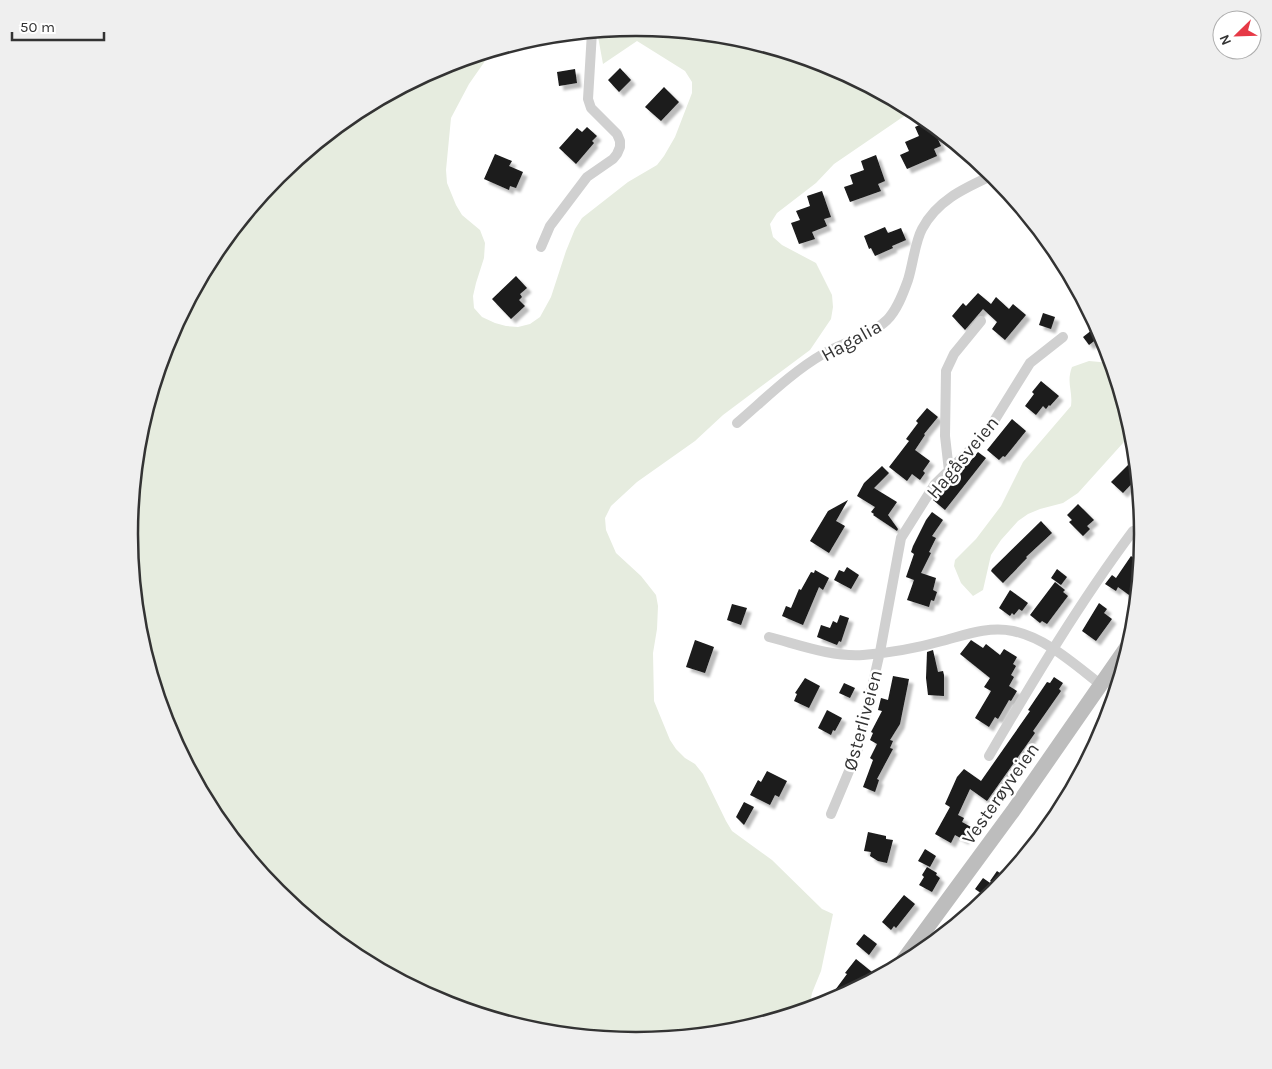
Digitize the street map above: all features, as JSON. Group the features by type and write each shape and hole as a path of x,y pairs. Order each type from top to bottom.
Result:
{"main road":[{"name":"Vesterøyveien","path":"910,951 1012,811 1118,659"}],"street":[{"path":"541,247 550,226 587,177 614,159 620,147 617,134 591,108 588,100 592,38"},
{"name":"Hagalia","path":"737,423 808,364 825,353 863,336 887,320 905,289 921,230 929,217 942,202 957,192 985,179"},
{"path":"949,471 945,436 946,371 954,354 982,321"},
{"name":"Hagåsveien","path":"880,652 901,538 935,484 986,434 1030,363 1063,337"},
{"path":"989,756 1053,648 1133,531"},
{"name":"Østerliveien","path":"769,637 830,653 863,655 919,646 964,634 999,629 1026,634 1053,648 1100,684"},
{"name":"Østerliveien","path":"831,814 858,752 880,652"}],"shaded area":[{"path":"669,37 733,46 765,53 827,74 905,115 834,164 816,183 777,213 770,224 773,237 782,245 816,263 832,295 831,319 810,350 723,415 695,441 637,482 611,506 605,518 606,530 616,553 641,576 656,595 658,606 653,653 654,701 670,740 676,749 695,764 703,774 732,831 772,860 822,909 833,914 821,971 811,1001 765,1016 733,1023 669,1032 603,1032 571,1028 507,1016 476,1006 445,995 387,966 359,949 307,909 261,863 241,838 205,784 189,755 164,695 155,663 147,632 139,567 138,534 142,469 147,437 164,374 189,314 205,285 241,231 261,206 307,160 359,120 387,103 445,74 486,60 469,84 451,118 446,170 447,183 462,215 480,230 485,243 484,258 473,296 474,308 482,317 495,323 518,327 530,324 540,317 551,297 566,251 582,218 628,182 657,165 675,137 692,93 692,82 685,71 637,41 603,64 598,38"},
{"path":"1089,361 1103,362 1126,440 1078,493 1063,503 1040,509 1018,521 991,555 983,590 973,596 961,583 954,566 955,560 976,539 1001,506 1023,462 1071,406 1070,373 1072,367"}],"building":[{"path":"620,68 631,80 619,92 608,80"},
{"path":"575,69 577,83 559,86 557,72"},
{"path":"664,87 679,102 661,121 645,107"},
{"path":"920,125 937,138 941,146 934,149 937,156 907,169 900,155 909,151 905,142 919,136 915,127"},
{"path":"587,127 597,136 592,141 594,143 576,164 559,148 577,128 582,132"},
{"path":"495,154 512,161 509,166 523,172 516,188 510,186 509,190 484,179"},
{"path":"876,155 885,181 878,184 881,191 850,202 844,187 853,184 850,175 864,170 861,161"},
{"path":"822,191 831,217 824,219 827,226 812,232 815,239 799,244 791,223 800,220 796,211 810,206 807,196"},
{"path":"885,227 888,233 901,228 906,240 875,256 871,248 869,249 864,236"},
{"path":"516,276 527,288 520,294 522,297 519,300 525,306 511,319 492,299"},
{"path":"978,293 991,304 996,297 1009,309 1013,304 1026,315 1005,340 992,329 997,322 983,309 965,330 952,316 963,303 966,306"},
{"path":"1043,313 1055,317 1051,329 1039,325"},
{"path":"1090,331 1095,341 1089,345 1083,337"},
{"path":"1041,381 1059,396 1046,409 1043,406 1036,415 1025,406 1034,394 1032,392"},
{"path":"927,408 938,417 924,434 915,450 930,461 923,471 925,473 920,480 912,474 907,481 889,467 909,441 906,439 918,423 916,421"},
{"path":"1012,419 1026,431 1005,457 1003,456 999,460 987,450"},
{"path":"978,452 986,458 945,510 933,500 949,479 968,464"},
{"path":"1128,465 1130,466 1131,484 1123,493 1111,482"},
{"path":"882,466 889,473 874,488 897,502 888,515 898,529 897,531 873,515 871,512 875,507 857,496 864,483"},
{"path":"848,500 836,521 845,526 829,553 810,541 828,511"},
{"path":"1078,504 1094,520 1087,526 1090,529 1083,536 1069,522 1072,520 1067,515"},
{"path":"932,512 943,520 932,536 936,538 921,573 936,578 933,590 937,592 934,601 931,600 929,607 907,600 914,580 906,577 914,554 911,552 913,546"},
{"path":"1041,521 1052,533 1026,557 1003,583 991,571 992,569"},
{"path":"1131,556 1133,558 1133,567 1129,595 1118,587 1116,591 1105,584 1112,575 1116,578"},
{"path":"847,567 859,575 851,589 834,580 839,570 844,572"},
{"path":"1057,569 1067,577 1061,585 1051,578"},
{"path":"815,570 829,578 823,590 819,587 803,625 782,616 786,606 791,608 799,589 801,590 811,572 814,573"},
{"path":"1055,582 1065,590 1063,592 1068,596 1047,624 1042,621 1040,623 1030,615"},
{"path":"1010,590 1028,603 1022,611 1019,609 1014,615 1012,613 1010,616 999,608"},
{"path":"1099,603 1107,609 1104,613 1112,619 1096,641 1082,631"},
{"path":"732,604 747,608 741,625 727,620"},
{"path":"840,615 849,618 841,642 839,641 837,645 817,637 821,625 830,628 833,621 837,623"},
{"path":"695,640 714,647 705,673 686,667"},
{"path":"971,640 983,648 986,644 1000,655 1004,649 1017,657 1013,664 1016,666 1011,675 1014,677 1009,686 1017,691 1011,701 1009,700 998,719 995,717 989,727 975,718 991,691 984,687 990,678 960,654"},
{"path":"933,650 938,672 943,671 944,675 944,696 928,695 926,678 927,652"},
{"path":"893,676 909,679 900,724 890,740 893,741 890,748 893,749 877,779 879,780 875,792 863,787 873,760 870,758 877,744 870,740 873,733 871,732 882,711 878,710 881,698 888,700"},
{"path":"1054,677 1063,683 1059,689 1061,691 1033,731 1035,733 987,801 970,789 958,815 964,818 962,822 971,827 964,840 955,835 951,843 935,834 950,807 945,804 957,777 964,769 981,781 1030,711 1028,710 1047,682 1050,683"},
{"path":"805,678 820,686 809,708 794,701 797,694 795,693"},
{"path":"844,683 855,688 850,698 839,693"},
{"path":"827,710 842,718 831,735 818,728"},
{"path":"767,771 787,781 779,797 775,795 770,805 750,795 758,780 761,782"},
{"path":"744,802 754,807 744,825 736,817"},
{"path":"868,832 886,836 886,839 893,840 887,863 878,861 870,856 871,852 864,851"},
{"path":"925,849 936,856 930,867 918,861"},
{"path":"927,867 937,873 936,875 940,878 932,892 919,885"},
{"path":"997,871 1001,874 992,883 990,881"},
{"path":"983,878 991,884 981,893 975,889"},
{"path":"904,895 915,904 896,928 894,926 891,930 882,922"},
{"path":"864,934 877,944 869,955 856,944"},
{"path":"856,959 872,972 834,992 847,974 845,973"}]}
